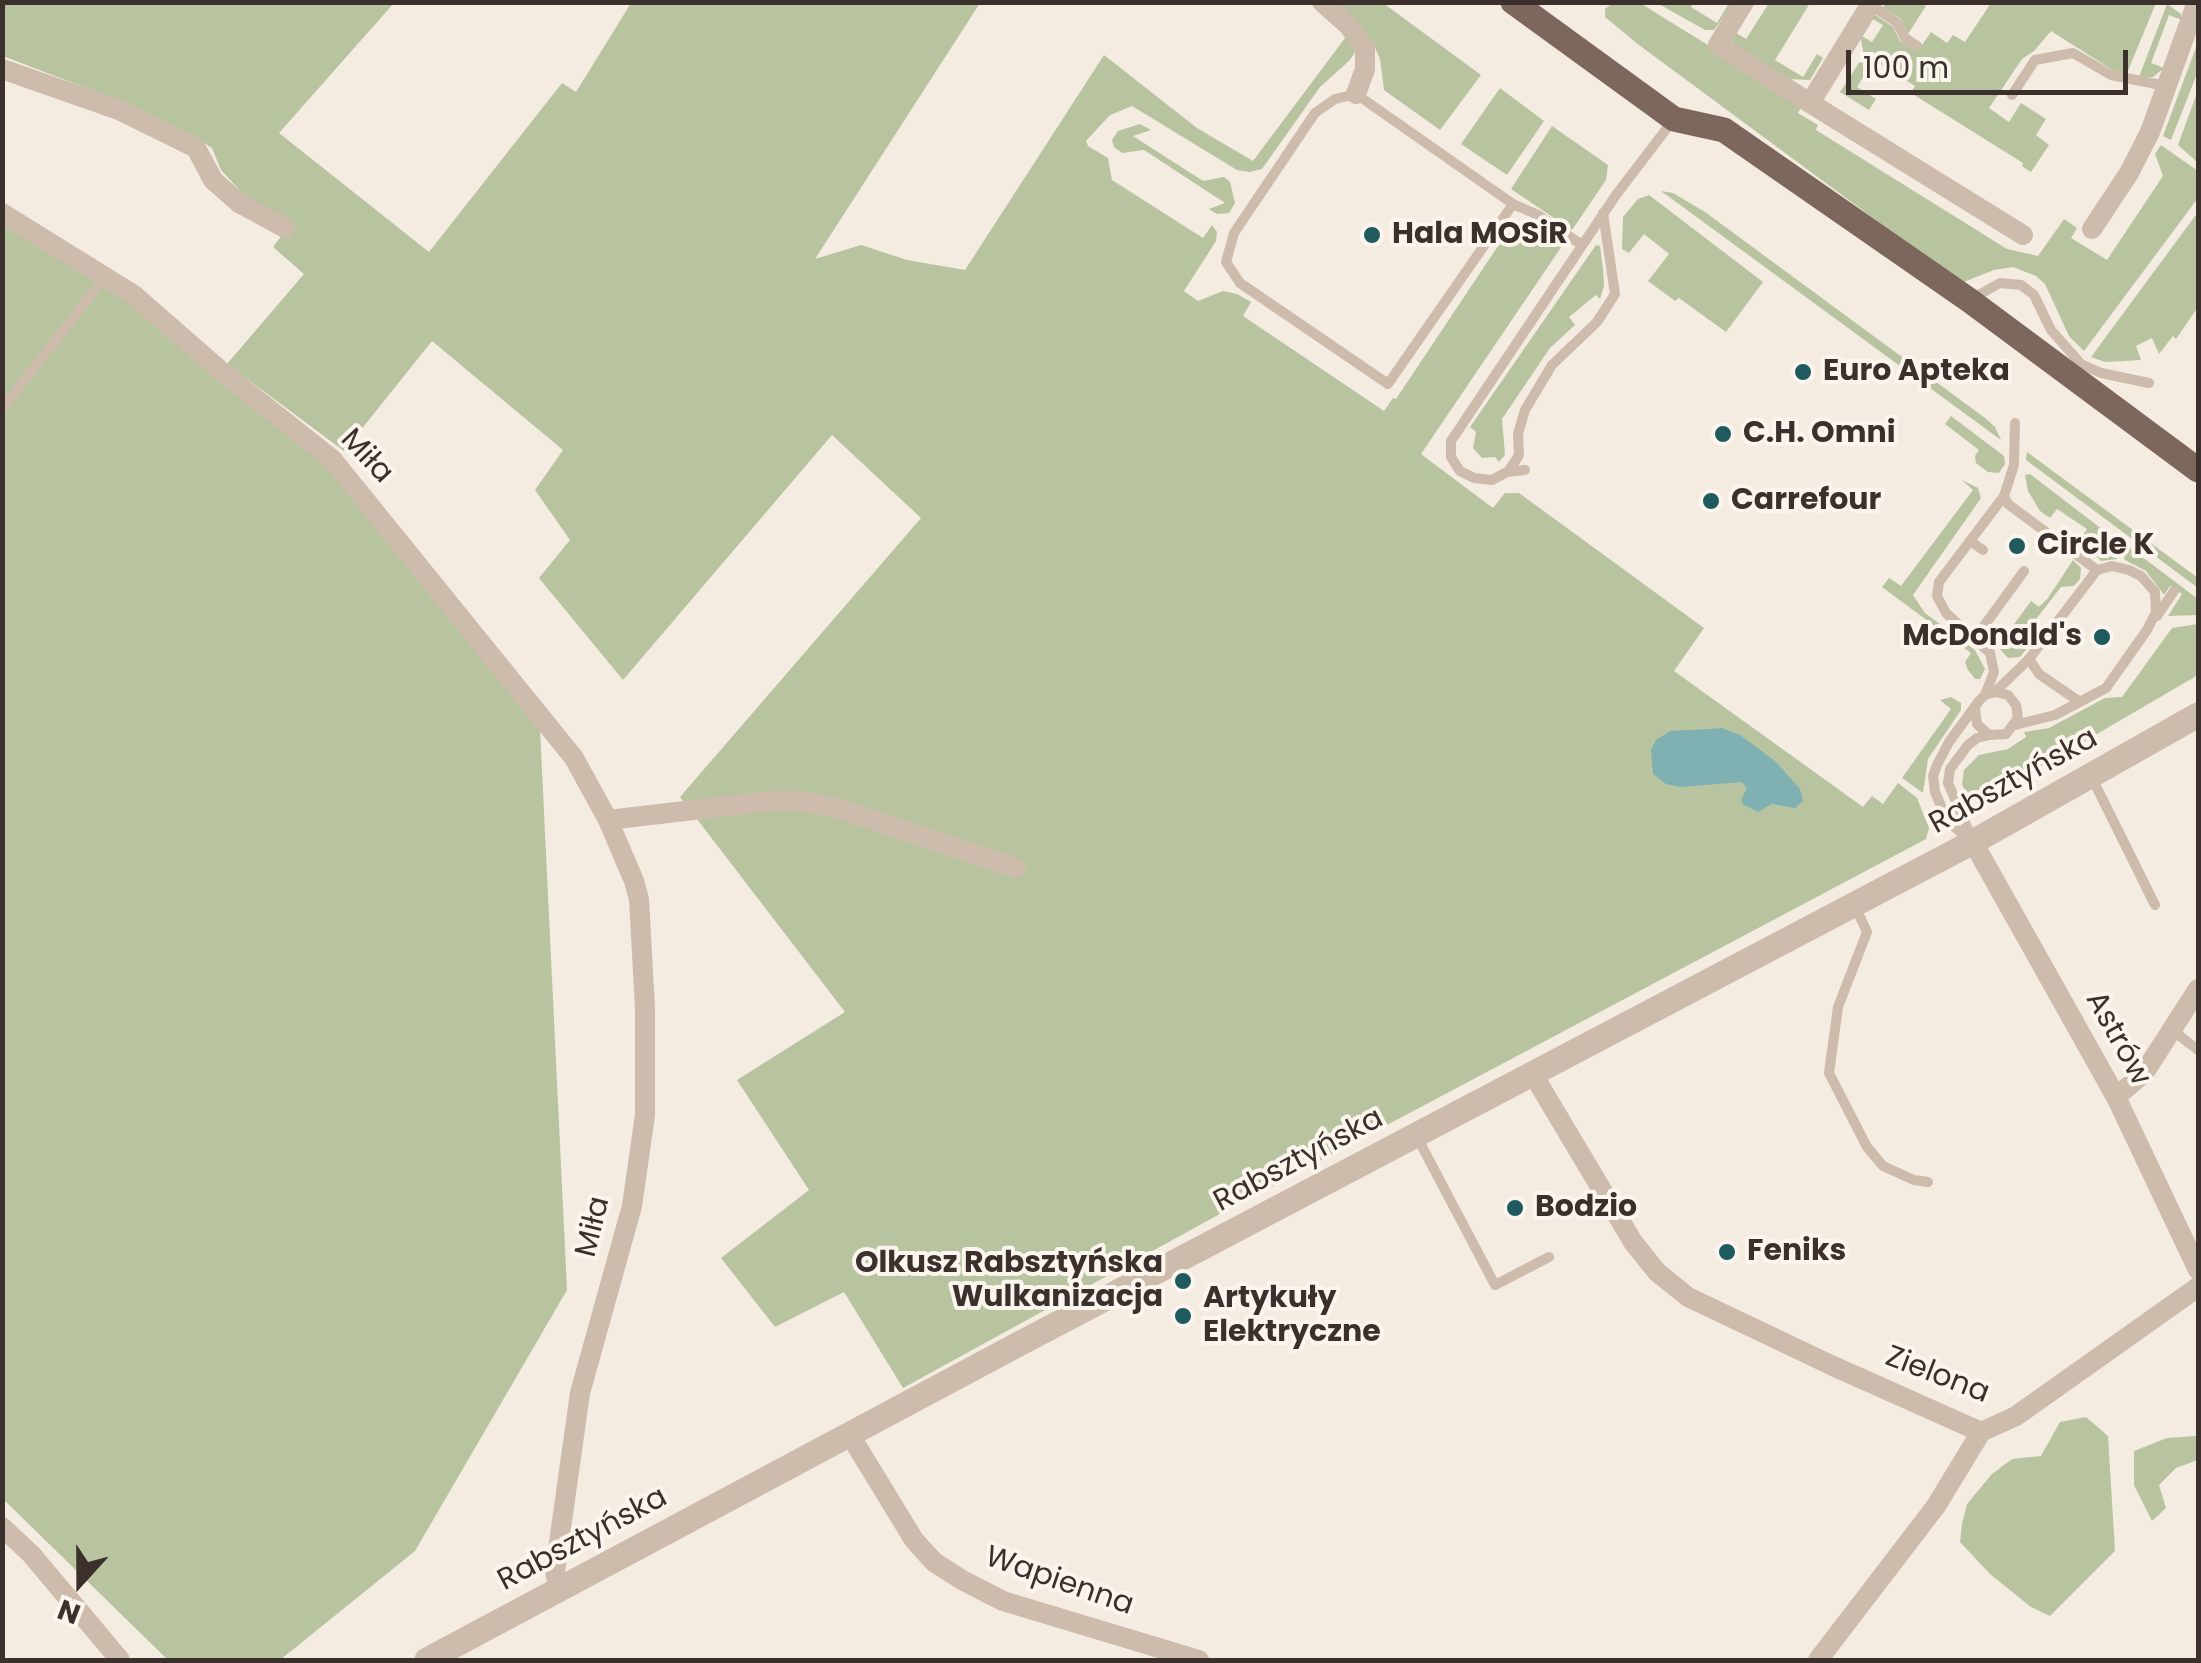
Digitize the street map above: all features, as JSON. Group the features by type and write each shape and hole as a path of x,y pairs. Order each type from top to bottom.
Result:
{"main road":[{"path":"1512,2 1674,119 1724,130 1969,300 2198,470"}],"street":[{"path":"1322,2 1349,26 1365,49 1365,69 1356,94"},
{"path":"1744,2 1718,45 2023,235"},
{"path":"2092,229 2129,173 2150,132 2197,2"},
{"path":"1810,102 1872,4"},
{"path":"2,69 119,110 196,148 213,180 239,203 285,228"},
{"name":"Miła","path":"2,213 134,295 342,471 574,758 608,820 639,900 646,1009 644,1115 632,1206 580,1394 555,1571 559,1590"},
{"name":"Rabsztyńska","path":"427,1660 1973,842 2198,714"},
{"path":"608,820 800,801 834,807 1016,868"},
{"name":"Astrów","path":"1973,842 2116,1097 2198,1270"},
{"path":"2116,1097 2144,1073 2198,989"},
{"name":"Zielona","path":"1534,1076 1612,1209 1657,1272 1688,1297 1981,1432 2016,1416 2198,1287"},
{"path":"1818,1660 1936,1506 1981,1432"},
{"name":"Wapienna","path":"850,1435 914,1540 934,1562 1003,1601 1199,1660"},
{"path":"2,1527 31,1554 120,1660"}],"lane":[{"path":"1872,4 1897,23 1904,38 1917,46"},
{"path":"2012,96 2034,60 2073,53 2111,75 2167,86"},
{"path":"1513,204 1388,384 1240,283 1226,262 1234,233 1315,112 1335,99 1356,94 1513,204 1538,215 1582,245"},
{"path":"1525,470 1507,472 1492,480 1474,478 1460,471 1451,457 1451,441 1603,214 1674,119"},
{"path":"1507,472 1519,455 1518,434 1525,410 1552,364 1597,322 1615,294 1603,214"},
{"path":"2,408 105,277"},
{"path":"1969,300 2000,283 2021,285 2034,295 2052,330 2081,364 2149,383"},
{"path":"1990,694 1994,672 1990,653 1946,612 1937,596 1939,582 2004,496 2014,465 2015,423"},
{"path":"2004,496 2019,512 2097,570"},
{"path":"2011,523 2019,512"},
{"path":"2026,534 2034,523"},
{"path":"2042,546 2050,536"},
{"path":"1970,541 1983,550"},
{"path":"1973,842 1952,826 1944,813 1933,776 1949,742 1975,708 2029,659 2097,570 2112,566 2142,576 2154,592 2156,612 2148,630"},
{"path":"1976,636 2022,574 2009,570"},
{"path":"1973,842 1948,783 1950,769 1968,745 1977,738 2006,734 2015,724 2055,716 2106,688 2174,591"},
{"path":"2029,659 2039,674 2080,702"},
{"path":"1990,694 2008,695 2016,705 2015,724"},
{"path":"1975,708 1977,724 1989,735"},
{"path":"2092,777 2155,904"},
{"path":"1854,905 1868,932 1838,1007 1830,1074 1867,1147 1883,1166 1928,1182"},
{"path":"2172,1030 2198,1050"},
{"path":"1417,1136 1495,1285 1549,1257"}],"green space":[{"path":"1886,2 1926,6 1908,34 1901,19 1883,8"},
{"path":"2,3 394,3 279,133 429,252 562,83 576,92 631,3 980,3 815,259 861,245 907,260 965,270 1104,55 1197,128 1253,161 1348,34 1355,52 1350,60 1320,87 1262,169 1237,170 1132,106 1110,115 1086,141 1108,158 1112,180 1203,238 1212,225 1217,232 1216,241 1184,291 1198,301 1223,291 1251,302 1243,316 1384,411 1396,399 1504,237 1518,228 1531,227 1556,237 1564,243 1421,454 1493,508 1505,493 1519,493 1704,628 1674,671 1863,807 1872,796 1883,804 1898,783 1917,798 1929,828 1926,839 1238,1204 903,1388 844,1292 775,1327 721,1258 809,1190 737,1080 845,1012 680,797 921,518 832,435 623,680 539,578 570,540 535,490 563,450 432,341 344,451 227,364 304,274 273,247 292,222 246,197 221,170 212,148 195,137 112,98 3,56"},
{"path":"1336,3 1383,3 1481,75 1440,130 1384,90 1380,59 1373,43"},
{"path":"1613,3 1640,3 1803,104 1798,113 1818,125 1816,130 2007,249 2038,256 2064,219 2077,228 2071,238 2107,260 2163,176 2155,154 2161,145 2198,171 2198,198 2084,351 2069,336 2045,284 2036,276 2013,267 1961,283 1639,45 1605,17 1605,9"},
{"path":"1657,3 1693,3 1691,7 1717,23 1729,3 1733,4 1714,30 1705,30"},
{"path":"1769,3 1810,3 1775,60 1803,77 1817,54 1823,58 1810,80 1788,79 1732,41 1731,30 1746,39"},
{"path":"1991,3 2156,3 2127,73 2114,71 2051,31 2022,59 1989,108 2009,122 2021,103 2046,119 2036,135 2049,145 2031,172 2023,163 1911,93 1915,86 1874,60 1857,87 1876,99 1869,110 1840,92 1864,55 1860,35 1872,42 1883,25 1871,18 1874,14 1893,27 1900,41 1918,51 1931,32 1947,43 1953,35 1965,42"},
{"path":"2167,4 2181,14 2182,20 2169,15 2151,63 2164,68 2153,77 2139,77"},
{"path":"2198,42 2198,71 2171,140 2163,136"},
{"path":"1500,88 1544,121 1507,175 1461,144"},
{"path":"2198,90 2198,163 2178,145"},
{"path":"1140,124 1151,130 1133,136 1203,181 1224,177 1230,182 1235,203 1229,213 1217,214 1209,209 1225,203 1144,150 1122,153 1114,147 1112,140 1118,131"},
{"path":"1552,126 1608,165 1606,180 1572,230 1511,189"},
{"path":"1661,191 1673,193 1705,212 1985,418 2001,440"},
{"path":"1649,195 1763,282 1726,332 1648,281 1669,254 1644,234 1629,253 1622,249 1623,217 1638,199"},
{"path":"2198,212 2198,307 2176,339 2173,336 2159,354 2152,338 2136,346 2141,360 2105,362 2091,357"},
{"path":"2,224 125,300 334,473 539,708 567,1290 415,1551 280,1660 168,1660 3,1499"},
{"path":"1596,245 1600,246 1603,269 1600,299 1596,295 1569,317 1575,325 1550,348 1502,419 1505,455 1499,462 1495,457 1482,458 1473,448 1476,432 1470,427"},
{"path":"1951,416 2004,456 2005,464 1999,473 1988,472 1976,463 1979,450 1945,424"},
{"path":"2027,452 2198,578 2198,588 2026,460"},
{"path":"2030,474 2107,533 2117,559 2101,561 2080,540 2087,529 2057,509 2050,518 2040,511 2028,491 2025,475"},
{"path":"1962,480 1978,488 1981,498 1913,595 1925,613 1975,650 1985,669 1980,679 1975,679 1965,662 1971,653 1882,587 1889,578 1901,586 1973,490"},
{"path":"2117,538 2198,599 2198,615 2168,616 2182,594 2170,586 2164,595 2146,571 2125,560"},
{"path":"2073,560 2081,568 2080,579 2074,586 2061,587 2026,632 2029,646 2020,657 2008,658 2000,649 2001,642 2031,601 2039,607 2048,598"},
{"path":"2198,624 2198,675 1989,797 1981,799 1965,792 1964,770 1979,755 2008,749 2026,737 2024,732 2049,728 2105,698 2122,697 2172,628"},
{"path":"1951,697 1961,703 1961,710 1928,759 1923,793 1902,778 1951,709 1940,700"},
{"path":"2086,1417 2108,1436 2115,1551 2050,1616 2031,1607 1990,1574 1960,1542 1962,1524 1967,1504 1992,1474 2012,1459 2041,1456 2060,1422"},
{"path":"2197,1436 2198,1460 2176,1468 2159,1485 2166,1508 2152,1521 2134,1485 2134,1451 2167,1438"}],"water":[{"path":"1722,728 1740,735 1775,761 1800,789 1803,801 1795,808 1772,804 1758,812 1741,800 1747,788 1742,782 1681,787 1666,784 1653,774 1651,750 1656,740 1670,731"}],"place":[{"name":"Hala MOSiR","path":"1372,235"},
{"name":"Euro Apteka","path":"1803,372"},
{"name":"C.H. Omni","path":"1723,434"},
{"name":"Carrefour","path":"1711,501"},
{"name":"Circle K","path":"2017,546"},
{"name":"McDonald's","path":"2102,637"},
{"name":"Bodzio","path":"1515,1208"},
{"name":"Feniks","path":"1727,1252"},
{"name":"Olkusz Rabsztyńska Wulkanizacja","path":"1183,1281"},
{"name":"Artykuły Elektryczne","path":"1183,1316"}]}
